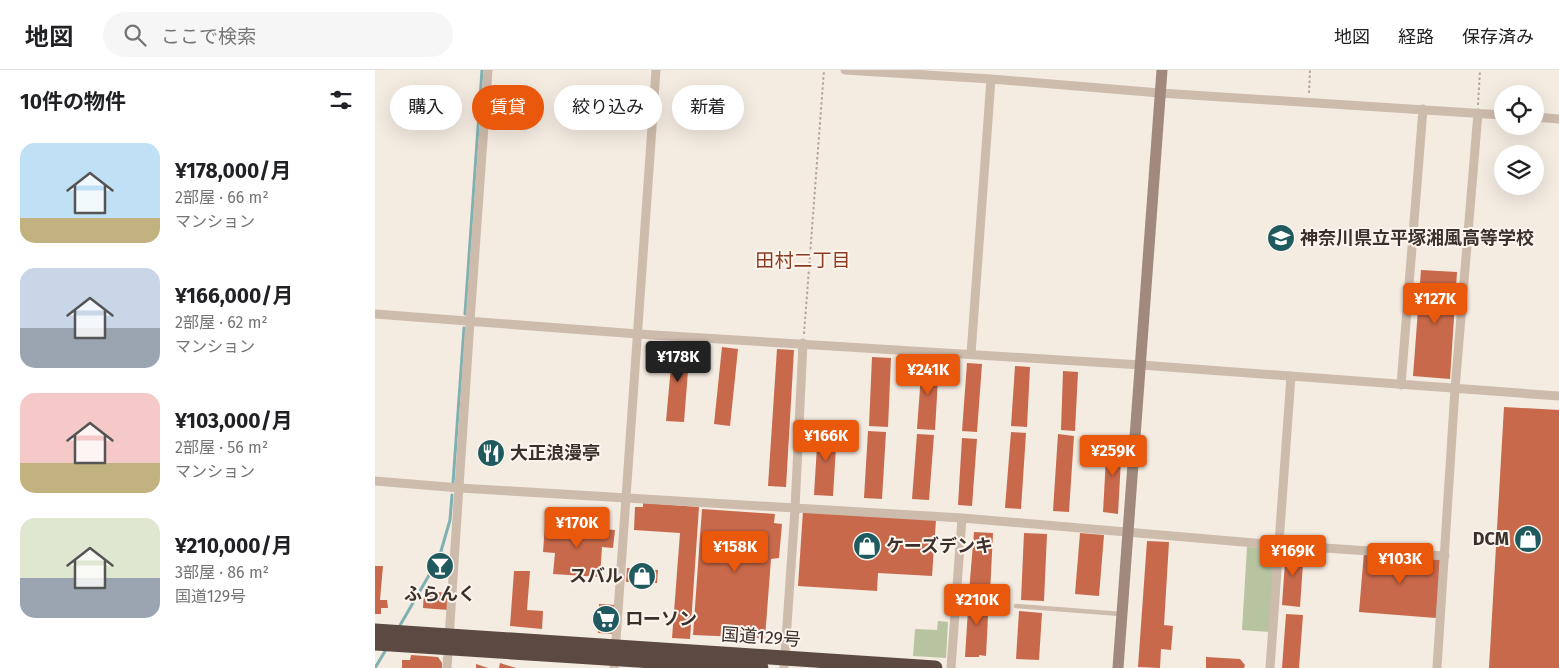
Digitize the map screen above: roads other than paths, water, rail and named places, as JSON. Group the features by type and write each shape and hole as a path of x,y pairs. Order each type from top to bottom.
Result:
{"highway":[{"name":"国道129号","path":"375,631 389,639 449,642 761,668"},
{"name":"国道129号","path":"615,657 935,668"}],"street":[{"path":"447,668 460,488 469,320 488,70"},
{"path":"615,657 656,70"},
{"path":"845,70 991,79 1160,93 1494,114"},
{"path":"1118,668 1161,70"},
{"path":"971,354 991,79"},
{"path":"1401,385 1423,109"},
{"path":"1437,668 1455,389 1478,113"},
{"path":"1544,118 1559,119"},
{"path":"375,314 638,334 1141,365 1559,396"},
{"path":"784,663 795,509 803,343"},
{"path":"1270,668 1291,376"},
{"path":"375,481 460,488 962,518 1279,545 1445,556"},
{"path":"951,668 962,518"}],"lane":[{"path":"1016,606 1122,614"}],"waterway":[{"path":"465,314 482,70"},
{"path":"453,483 464,328"},
{"path":"399,627 439,558 450,520 452,495"},
{"path":"375,668 387,648"}],"place":[{"name":"神奈川県立平塚湘風高等学校","path":"1281,238"},
{"name":"大正浪漫亭","path":"491,453"},
{"name":"DCM","path":"1528,539"},
{"name":"ケーズデンキ","path":"867,546"},
{"name":"ふらんく","path":"440,566"},
{"name":"スバル","path":"642,576"},
{"name":"ローソン","path":"606,619"}],"district":[{"name":"田村二丁目","path":"803,260"}]}
